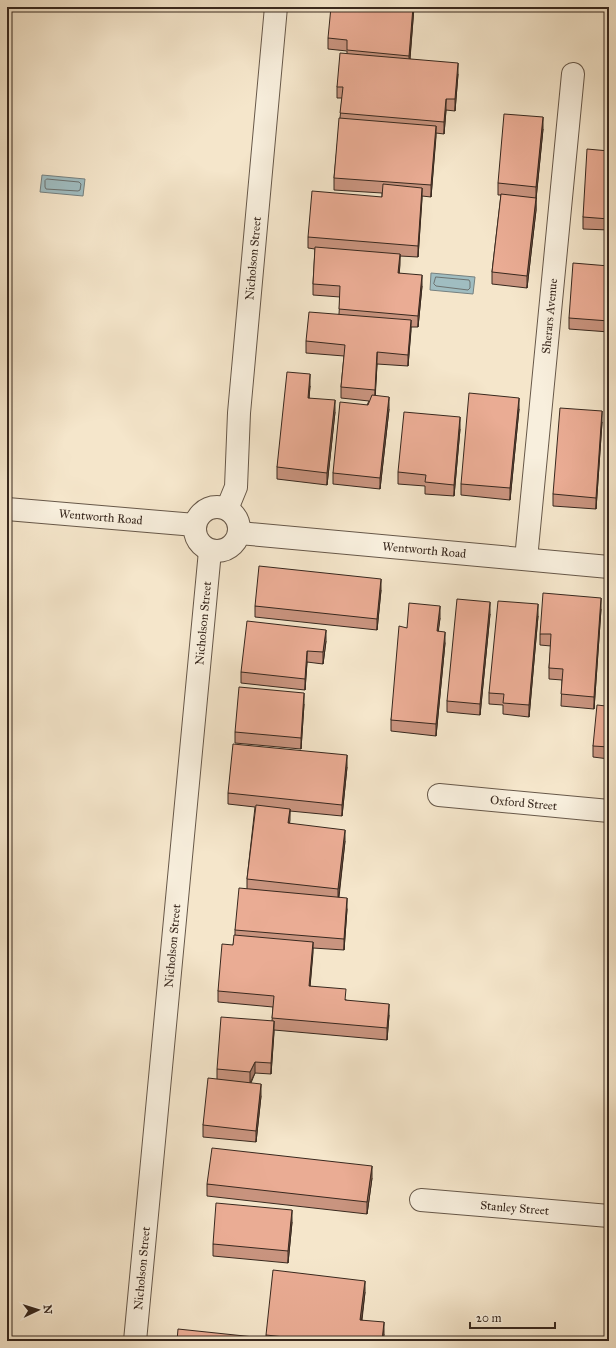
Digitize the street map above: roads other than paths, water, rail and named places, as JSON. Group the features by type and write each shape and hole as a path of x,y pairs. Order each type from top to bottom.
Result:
{"street":[{"name":"Nicholson Street","path":"227,509 236,487 239,413 276,7"},
{"name":"Sherars Avenue","path":"526,559 573,74"},
{"path":"219,506 233,513 240,526 240,533 232,546 226,550 218,552 203,547 195,533 195,525 198,517 204,511 219,506"},
{"name":"Wentworth Road","path":"7,509 195,525"},
{"name":"Wentworth Road","path":"240,533 609,567"},
{"name":"Nicholson Street","path":"135,1341 210,550"},
{"name":"Oxford Street","path":"439,795 609,811"},
{"name":"Stanley Street","path":"421,1200 609,1216"}],"water":[{"path":"42,175 85,179 83,196 40,192"},
{"path":"431,273 475,277 473,294 430,290"}]}
